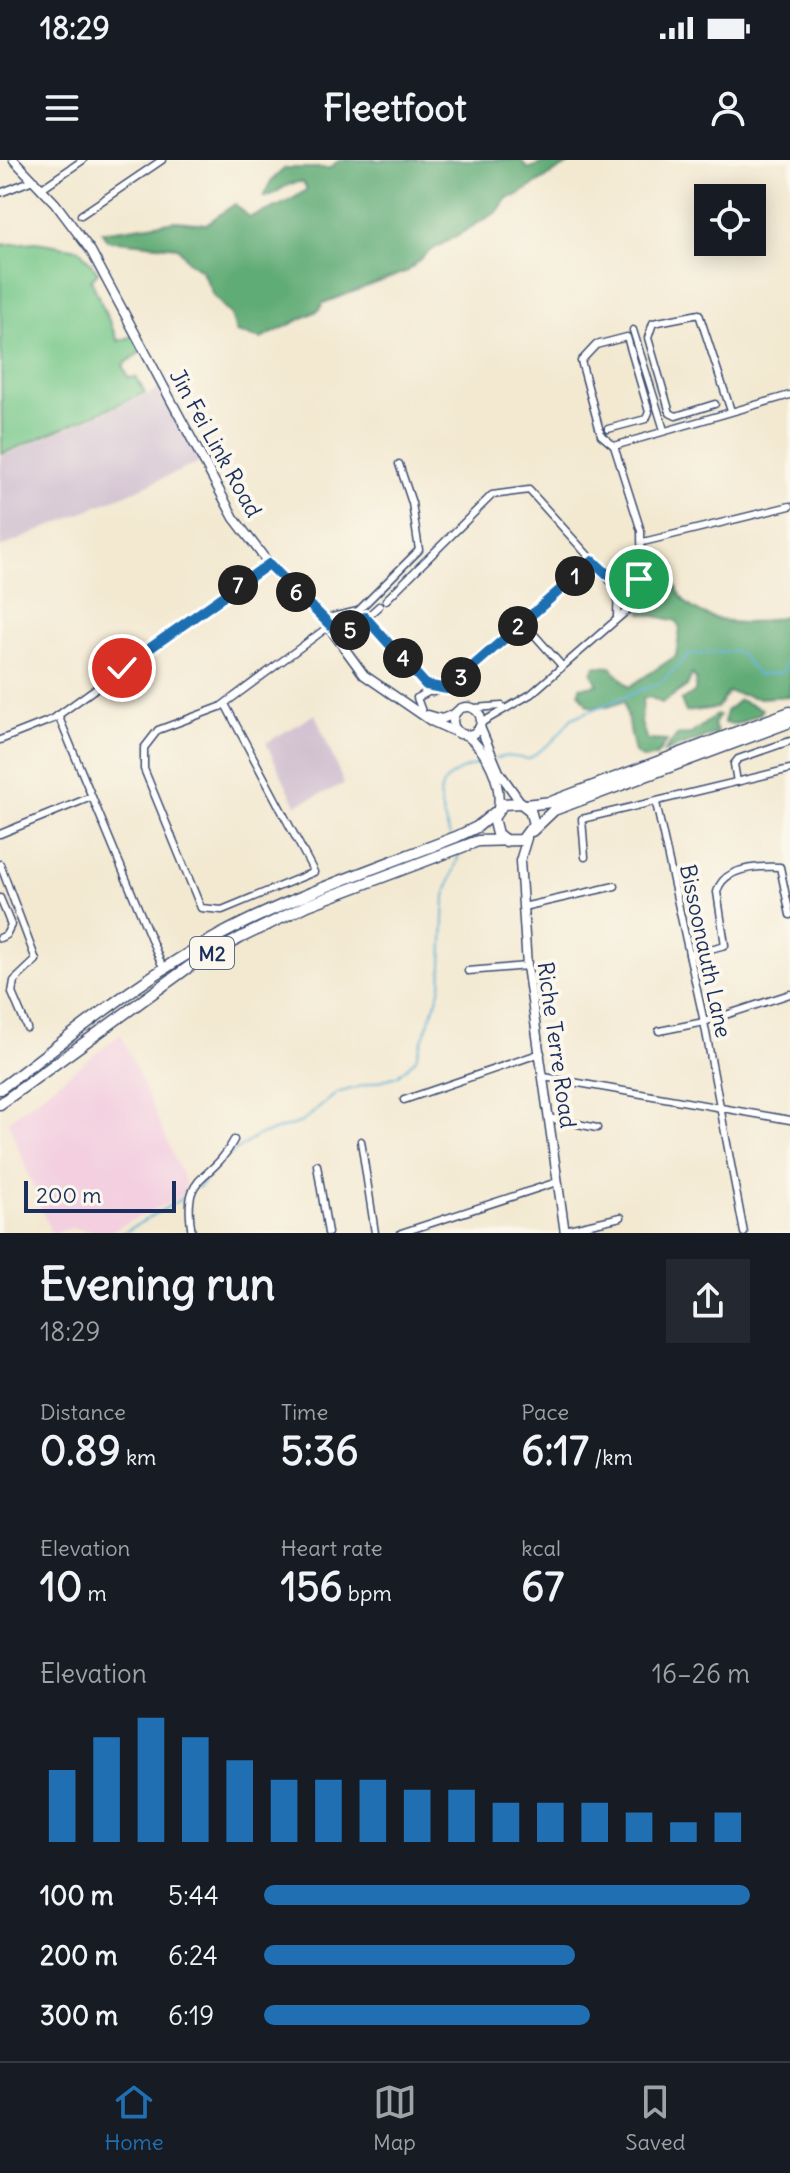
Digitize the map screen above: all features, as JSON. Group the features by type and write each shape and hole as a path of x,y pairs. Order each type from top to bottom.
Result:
{"highway":[{"name":"M2","path":"0,1104 190,966 308,905 453,844 509,802 551,802 790,712"},
{"name":"M2","path":"0,1089 132,990 219,936 286,903 453,844 493,838 509,842 530,834 554,810 790,722"},
{"path":"523,804 533,817 530,834"},
{"path":"497,810 494,829 509,842"}],"main road":[{"name":"Jin Fei Link Road","path":"14,160 42,188 81,237 112,286 222,497 269,564 341,640"},
{"path":"341,640 368,674 389,691 478,746 499,787 497,810"},
{"path":"423,714 442,719 465,706 474,708 499,772 523,804"},
{"path":"454,714 452,723 463,735"},
{"path":"463,735 480,725"},
{"path":"520,861 530,834"},
{"path":"509,842 520,861"},
{"name":"Riche Terre Road","path":"520,861 527,966 565,1232"}],"street":[{"path":"42,188 83,160"},
{"path":"81,215 162,160"},
{"path":"0,193 33,180"},
{"path":"715,404 676,416 670,413 648,338 653,323 699,314 731,411"},
{"path":"633,330 664,430"},
{"path":"480,725 506,706 531,694 640,597 643,589 643,542 614,446 601,435 581,361 596,345 627,337 649,412 646,419 608,429"},
{"path":"614,446 790,395"},
{"path":"225,704 314,872 222,910 208,911 201,908 144,769 144,748 158,730 225,704 325,623 358,611 419,550 412,503 399,464"},
{"path":"386,600 492,495 529,490 607,574 618,592 632,601 640,597"},
{"path":"643,542 790,506"},
{"path":"423,714 417,698 429,689 447,689 593,561"},
{"path":"0,740 58,715 269,564"},
{"path":"617,617 618,592 624,577 641,566"},
{"path":"607,574 641,581"},
{"path":"341,640 379,606"},
{"path":"365,617 429,689"},
{"path":"523,622 562,666"},
{"path":"474,708 506,706"},
{"path":"58,715 161,963"},
{"path":"737,782 734,764 738,759 790,741"},
{"path":"585,857 582,819 790,769"},
{"path":"0,834 91,797"},
{"name":"Bissoonauth Lane","path":"656,803 704,1022 744,1233"},
{"path":"0,864 36,960 14,981 12,993 27,1028"},
{"path":"689,955 725,945 717,892 728,874 780,867 787,880 790,915"},
{"path":"523,907 615,886"},
{"path":"0,898 11,925 6,935 0,938"},
{"path":"468,971 527,966"},
{"path":"659,1031 704,1022 790,994"},
{"path":"404,1100 541,1053"},
{"path":"544,1077 790,1120"},
{"path":"549,1118 597,1128"},
{"path":"192,1233 187,1203 193,1188 234,1140"},
{"path":"361,1141 375,1233"},
{"path":"317,1165 328,1233"},
{"path":"401,1233 557,1182"},
{"path":"565,1232 621,1217"}],"shaded area":[{"path":"160,389 203,461 0,548 0,457"},
{"path":"315,714 344,784 296,805 266,743"},
{"path":"121,1034 185,1182 184,1195 106,1233 72,1228 51,1233 8,1121"}],"green space":[{"path":"339,160 521,160 528,169 552,160 575,160 516,196 507,198 497,212 427,253 408,271 323,303 319,310 261,339 236,332 231,315 213,295 202,271 188,261 178,247 107,240 102,232 176,221 206,224 235,204 249,217 280,206 307,189 303,182 297,182 263,197 271,181 285,168 330,168"},
{"path":"36,242 79,249 98,272 91,280 118,341 134,336 142,351 123,365 128,378 136,377 145,393 2,454 0,245"},
{"path":"667,587 677,587 687,604 696,610 726,621 751,623 790,615 790,696 758,698 728,692 717,708 686,712 681,701 695,692 696,679 692,674 687,686 662,703 650,697 643,699 641,723 647,740 667,741 656,756 644,759 635,753 624,701 608,707 588,706 579,692 580,687 598,685 592,673 595,666 611,667 629,687 676,656 680,629 677,621 642,613 636,606"},
{"path":"739,700 762,709 761,713 737,724 724,723 726,711"},
{"path":"716,715 719,716 714,724 717,733 664,752 677,735 691,734"}],"waterway":[{"path":"495,759 506,756 529,759 553,741 572,718 661,682 689,655 733,651 742,655 757,675 782,673 790,648"},
{"path":"450,836 441,807 442,787 456,773 485,762"},
{"path":"228,1156 257,1136 302,1122 337,1093 397,1076 415,1060 441,988 445,896 457,854"},
{"path":"198,1188 212,1172"},
{"path":"123,1233 190,1194"}],"route":[{"path":"122,668 269,564 343,638 365,617 426,685 447,689 593,561 607,574 622,578 631,575 639,579"}]}
